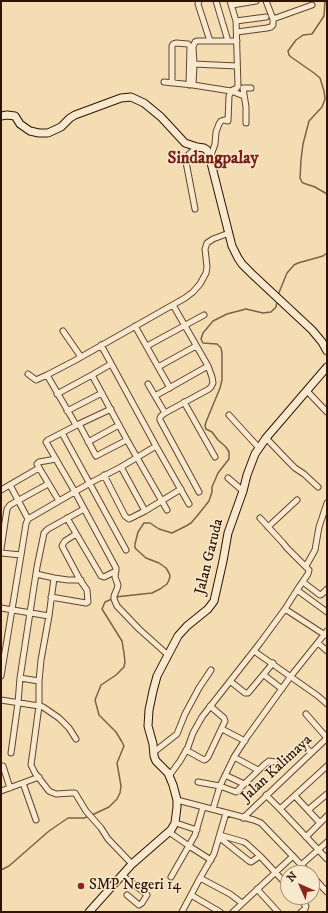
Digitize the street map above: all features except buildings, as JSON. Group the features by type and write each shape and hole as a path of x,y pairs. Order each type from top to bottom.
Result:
{"street":[{"path":"199,1 198,4 210,41"},
{"path":"216,1 228,41"},
{"path":"210,158 215,144 216,132 219,124 224,120 228,121 231,91 238,86 237,32 236,21 231,3 256,1"},
{"path":"237,32 271,27 273,25 273,19 266,1"},
{"path":"273,19 312,5"},
{"path":"236,21 266,17"},
{"path":"191,85 194,64 193,49 194,44 197,41 237,41"},
{"path":"172,83 173,44 188,44 190,46 191,85"},
{"path":"194,64 237,66"},
{"path":"164,82 231,91 244,96"},
{"path":"246,123 246,107 242,88 250,88"},
{"path":"1,116 15,116 20,124 30,131 48,133 61,127 75,115 121,98 131,97 154,110 185,143 205,148 208,152 235,253 242,264 312,330 327,351"},
{"path":"195,209 186,162 187,156 197,147"},
{"path":"28,374 36,380 47,375 185,298 200,284 206,273 207,267 205,249 207,243 229,233"},
{"path":"173,305 208,366 213,383 209,389 165,413 161,416 160,420 199,492"},
{"path":"147,346 204,315"},
{"path":"135,326 170,388"},
{"path":"63,332 81,357"},
{"path":"101,346 189,504"},
{"path":"158,367 196,346"},
{"path":"57,394 111,364"},
{"path":"155,396 208,366"},
{"name":"Jalan Garuda","path":"89,912 132,864 169,832 173,826 176,818 176,800 173,785 168,773 155,758 148,726 148,714 157,676 182,632 214,601 228,533 243,491 251,462 266,438 327,367"},
{"path":"47,375 67,411 95,455 97,456 127,440"},
{"path":"92,375 167,510"},
{"path":"148,384 165,413"},
{"path":"307,391 327,412"},
{"path":"67,411 102,393"},
{"path":"184,402 214,457"},
{"path":"111,409 46,441 116,568 115,577 118,585 114,599 117,606 139,629 168,655"},
{"path":"229,415 259,448"},
{"path":"88,442 119,425"},
{"path":"62,432 126,550"},
{"path":"266,438 295,468 318,487"},
{"path":"1,676 20,555 28,519 156,446"},
{"path":"56,459 38,464 59,501"},
{"path":"121,467 145,510"},
{"path":"1,490 39,468"},
{"path":"104,475 127,519 130,519 181,489"},
{"path":"228,478 243,491"},
{"path":"1,549 2,534 7,509 48,484"},
{"path":"10,485 28,519"},
{"path":"268,527 297,500"},
{"path":"306,566 315,550 318,528 327,503"},
{"path":"11,753 20,678 44,533 48,529 84,509"},
{"path":"67,518 102,577 116,571"},
{"path":"169,776 180,761 198,724 210,706 285,609 309,572 306,566 287,548 260,518"},
{"path":"51,597 88,603 87,590 62,545 76,534"},
{"path":"1,553 20,555"},
{"path":"36,574 68,580 81,580"},
{"path":"54,578 41,660 39,706 31,765 49,791 56,794 74,793 108,839 132,864"},
{"path":"303,582 320,595 327,589"},
{"path":"297,590 327,612"},
{"path":"1,608 49,616"},
{"path":"213,809 220,786 234,757 291,676 326,633 285,609"},
{"path":"318,643 327,651"},
{"path":"254,650 325,702"},
{"path":"230,681 245,693 248,693 256,686 273,663"},
{"path":"154,752 177,734 199,688 211,670"},
{"path":"264,675 282,689"},
{"path":"20,678 39,681"},
{"path":"1,700 39,706 66,724 76,739"},
{"path":"186,750 201,759 206,759 225,723 225,719 210,706"},
{"path":"306,714 327,738"},
{"path":"222,729 245,741"},
{"name":"Jalan Kalimaya","path":"243,818 327,738"},
{"path":"303,744 311,753"},
{"path":"234,757 258,770"},
{"path":"198,782 220,786 236,792 265,764 269,761 275,762"},
{"path":"3,766 10,788"},
{"path":"280,809 326,768"},
{"path":"225,775 244,784"},
{"path":"1,791 39,778"},
{"path":"23,783 36,820"},
{"path":"266,795 327,859"},
{"path":"308,810 326,795"},
{"path":"295,796 320,824"},
{"path":"176,800 258,821"},
{"path":"171,877 197,830 204,807"},
{"path":"251,810 258,821 265,826 301,865 327,842"},
{"path":"182,912 216,851 226,813"},
{"path":"306,837 327,816"},
{"path":"179,824 197,830"},
{"path":"169,832 211,860"},
{"path":"220,837 251,862 260,856"},
{"path":"220,837 244,842 260,856 280,877"},
{"path":"233,912 293,856"},
{"path":"122,875 145,892 146,896 142,904 139,905 127,895"},
{"path":"200,878 230,894 242,903"},
{"path":"320,885 327,892"},
{"path":"257,889 275,911"},
{"path":"191,895 220,912"}],"waterway":[{"path":"325,1 324,16 312,34 303,35 296,40 288,51 291,57 320,78 324,91 325,99 322,107 309,121 303,144 300,178 303,183 315,187 327,194"},
{"path":"278,295 287,273 294,265 323,256 327,253"},
{"path":"115,597 152,593 167,584 170,576 166,568 159,563 146,558 135,548 138,532 144,523 150,523 159,529 172,533 191,523 209,501 212,487 218,473 229,459 229,452 226,447 212,432 206,429 205,426 222,380 222,353 221,348 217,344 203,343 201,339 203,333 213,321 227,314 246,309 263,313 271,312 276,307 277,301"},
{"path":"92,815 109,807 117,799 121,786 117,763 124,746 116,732 99,715 95,700 101,685 116,675 124,667 125,662 122,641 102,609 105,602 112,599"},
{"path":"1,870 9,866 49,831 68,818 84,818 89,816"}],"place":[{"name":"SMP Negeri 14","path":"81,886"}],"district":[{"name":"Sindangpalay","path":"213,159"}]}
